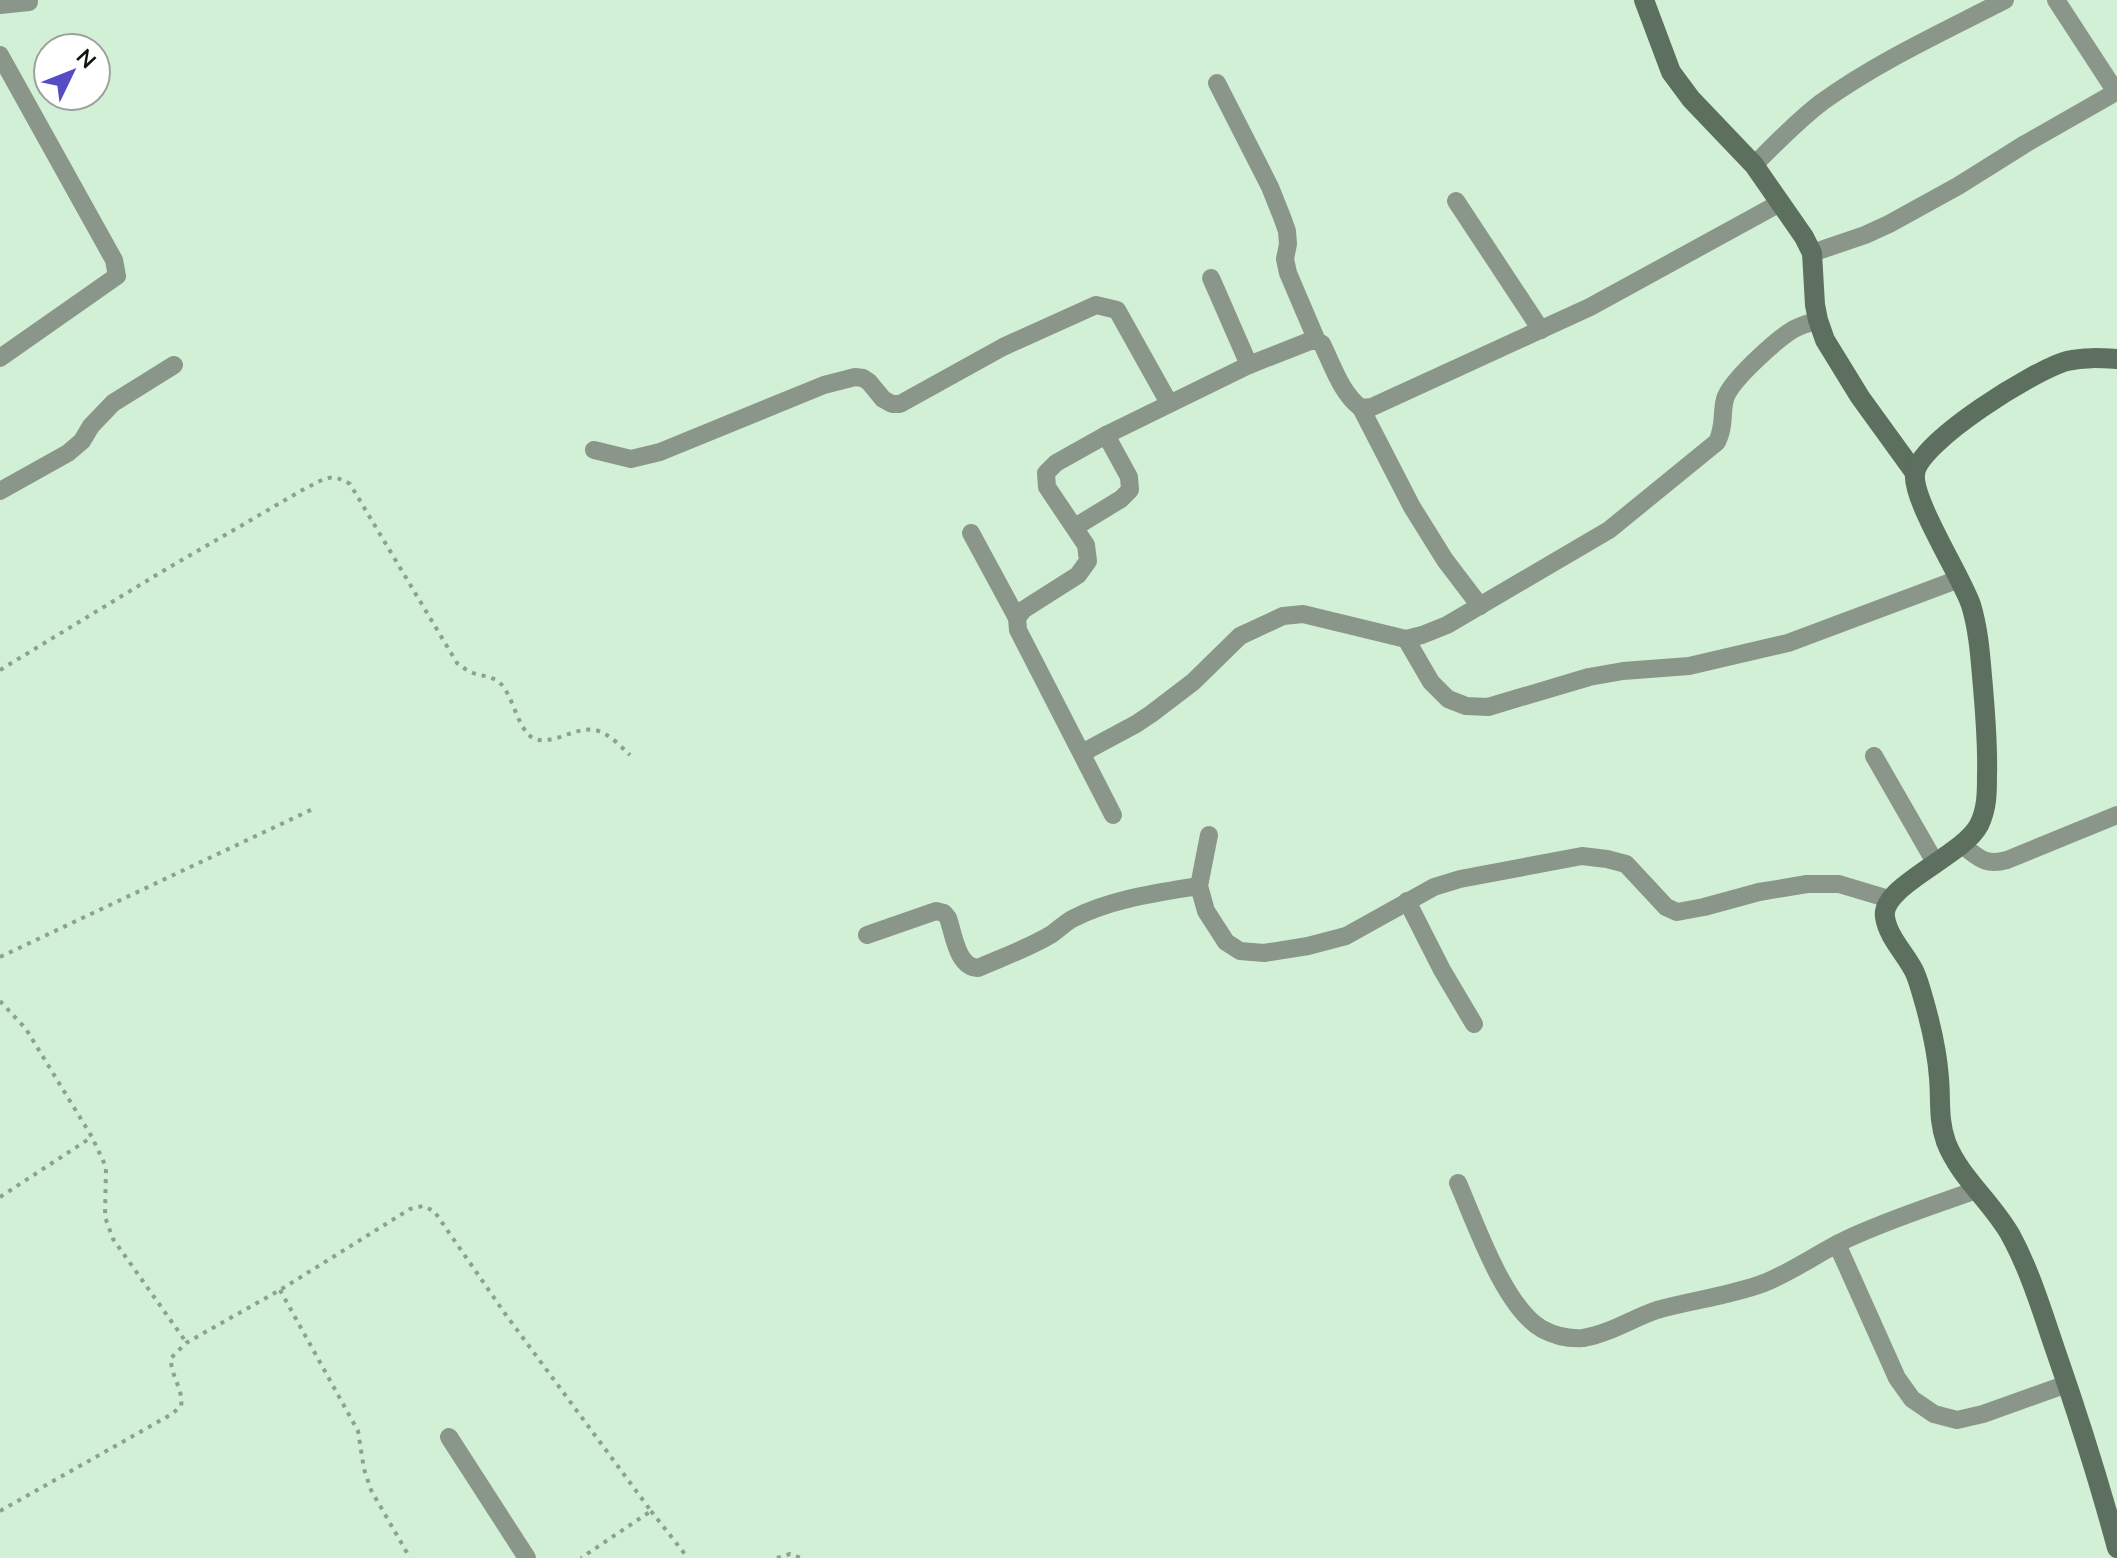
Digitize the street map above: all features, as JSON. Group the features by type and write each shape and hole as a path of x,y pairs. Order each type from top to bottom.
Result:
{"street":[{"path":"1644,0 1671,72 1691,99 1754,165 1804,237 1812,253 1818,320 1825,340 1860,397 1915,473 1919,496 1970,604 1978,636 1988,738 1987,801 1979,825 1962,845 1889,899 1885,917 1915,974 1935,1048 1939,1115 1946,1142 1961,1172 2010,1234 2035,1291 2117,1548"},
{"path":"1754,165 1797,122 1823,102 1879,66 2005,0"},
{"path":"1812,253 1889,224 2117,93 2056,0"},
{"path":"0,5 29,2"},
{"path":"0,55 114,260 117,276 0,358"},
{"path":"1217,83 1282,217 1287,231 1285,259 1288,273 1317,341 1322,344 1347,393 1361,408 1412,507 1445,560 1480,606"},
{"path":"1456,201 1541,330"},
{"path":"1361,408 1372,407 1401,395 1590,307 1780,203"},
{"path":"1211,278 1249,365"},
{"path":"594,450 631,459 660,452 824,385 855,377 869,382 883,399 900,404 1003,347 1096,305 1117,310 1169,403"},
{"path":"1082,753 1151,714 1193,682 1240,636 1283,616 1303,614 1406,639 1447,625 1480,606 1609,530 1717,442 1722,431 1724,400 1737,379 1780,338 1797,327 1818,320"},
{"path":"1017,618 1023,610 1078,575 1088,561 1086,545 1047,487 1046,473 1056,463 1249,365 1299,343 1317,341"},
{"path":"1915,473 1924,455 1940,439 2037,373 2065,362 2091,358 2117,359"},
{"path":"0,491 68,453 113,403 174,365"},
{"path":"1075,527 1121,499 1130,490 1129,477 1106,435"},
{"path":"971,533 1017,618 1018,630 1113,815"},
{"path":"1406,639 1431,682 1448,699 1466,706 1488,707 1589,677 1689,666 1788,643 1959,579"},
{"path":"1874,756 1936,864"},
{"path":"1962,845 1982,860 1994,864 2117,815"},
{"path":"1209,835 1199,886 1206,911 1226,942 1240,951 1264,953 1346,936 1434,887 1460,879 1582,856 1626,864 1666,907 1677,912 1807,884 1839,884 1889,899"},
{"path":"867,935 936,911 944,913 963,962 971,968 978,968 1024,949 1071,920 1110,904 1199,886"},
{"path":"1407,901 1474,1024"},
{"path":"1458,1183 1501,1280 1525,1317 1561,1337 1583,1338 1654,1311 1767,1282 1837,1244 1976,1190"},
{"path":"1837,1244 1897,1378 1912,1399 1934,1414 1957,1420 2067,1384"},
{"path":"449,1437 527,1558"}],"path":[{"path":"0,670 306,488 338,477 350,484 457,663 468,672 486,675 499,682 509,695 525,731 535,739 548,739 580,730 594,730 607,735 630,755"},
{"path":"0,957 315,808"},
{"path":"0,1001 26,1029 92,1137 106,1167 105,1217 113,1239 186,1343"},
{"path":"0,1197 92,1137"},
{"path":"0,1511 172,1414 181,1406 182,1396 170,1367 171,1358 186,1343 280,1290 410,1209 423,1206 434,1211 506,1315 688,1558"},
{"path":"280,1290 358,1431 371,1490 410,1558"},
{"path":"581,1558 651,1511"},
{"path":"777,1558 790,1554 801,1558"}]}
